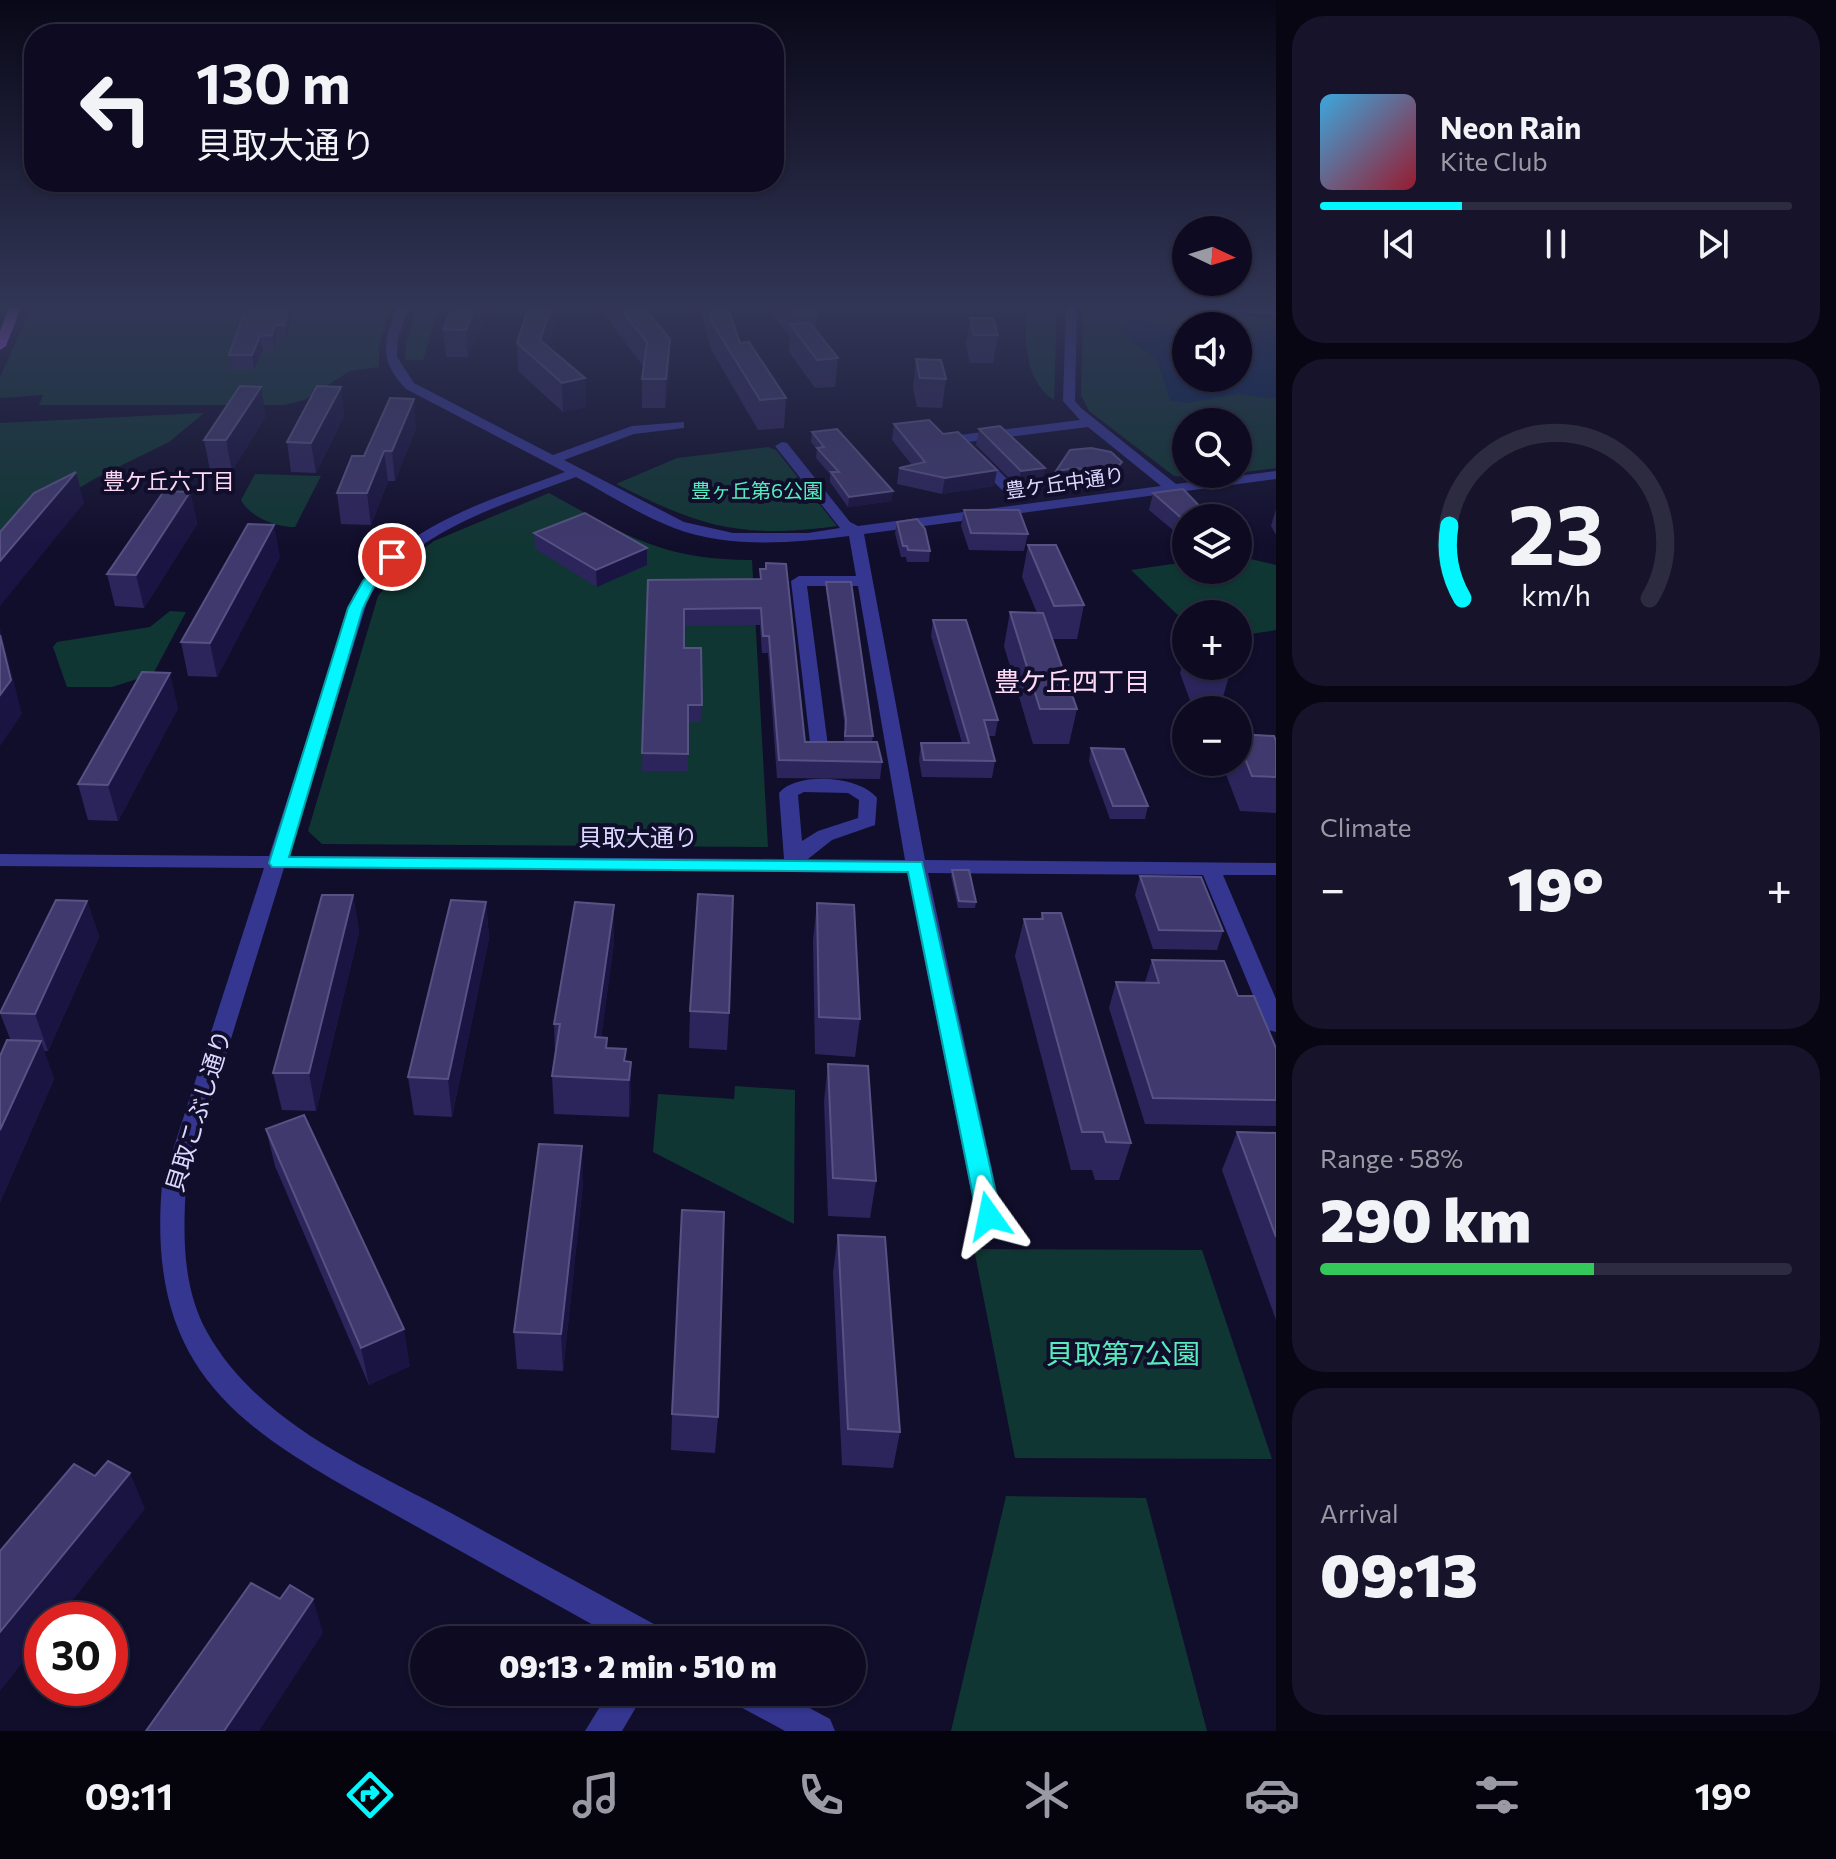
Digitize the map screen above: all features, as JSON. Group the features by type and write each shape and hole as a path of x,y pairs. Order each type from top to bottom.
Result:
{"street":[{"name":"豊ケ丘中通り","path":"411,386 663,518 714,534 783,539 1276,475"},
{"path":"1067,386 1076,411 1174,489"},
{"path":"1008,488 954,435 1091,423"},
{"path":"551,460 614,432 672,428"},
{"path":"782,446 845,525 856,531 888,752 916,866 989,1216"},
{"name":"貝取こぶし通り","path":"574,473 431,532 392,557 368,584 355,608 278,863 174,1184 168,1226 171,1267 183,1315 204,1358 231,1391 269,1426 314,1455 626,1626"},
{"path":"850,752 820,751 799,581 865,581"},
{"path":"801,786 852,787 861,791 868,798 868,821 830,833 805,846 794,865 788,793 801,786"},
{"name":"貝取大通り","path":"0,860 1276,869"},
{"path":"1211,868 1216,888 1276,1024"},
{"path":"602,1731 619,1706"},
{"path":"772,1706 818,1731"}],"green space":[{"path":"0,386 327,386 304,400 284,405 39,405 43,395 0,398"},
{"path":"1040,386 1054,386 1054,400"},
{"path":"1081,386 1172,386 1172,392 1252,392 1252,386 1276,386 1276,468 1252,471 1252,408 1172,408 1172,474 1089,411 1081,395"},
{"path":"204,413 169,442 96,478 24,521 0,547 0,423"},
{"name":"豊ヶ丘第6公園","path":"768,447 776,450 837,526 774,531 722,526 673,511 616,484 677,458"},
{"path":"255,474 321,476 295,527 265,520 245,506 241,500"},
{"path":"549,493 623,533 668,550 720,559 752,560 768,847 322,844 308,831 378,596 409,559 434,541"},
{"path":"1252,559 1276,565 1276,630 1252,634 1252,600 1172,600 1172,610 1131,570 1172,564 1172,584 1252,584"},
{"path":"170,611 186,612 153,674 112,687 67,687 53,647 57,642 150,627"},
{"path":"735,1086 795,1090 794,1224 653,1152 658,1094 734,1099"},
{"name":"貝取第7公園","path":"974,1249 1202,1250 1272,1459 1015,1458"},
{"path":"1006,1496 1146,1498 1207,1731 951,1731"}],"water":[{"path":"1165,386 1172,386 1172,392 1252,392 1252,386 1276,386 1276,399 1238,394 1186,403 1170,400"}],"building":[{"path":"240,386 261,387 226,440 204,440"},
{"path":"317,386 341,387 311,443 287,442"},
{"path":"751,386 778,386 786,398 760,400"},
{"path":"390,398 414,399 392,451 384,451 367,493 337,493 352,456 364,456"},
{"path":"929,420 943,434 958,432 997,470 945,478 899,468 925,462 894,424"},
{"path":"1000,426 1045,468 1021,471 979,429"},
{"path":"837,429 893,491 849,497 831,472 839,472 817,448 824,447 812,432"},
{"path":"1091,448 1111,452 1122,462 1110,475 1077,468 1056,471 1070,450"},
{"path":"76,472 0,561 0,532 34,493"},
{"path":"1183,489 1197,504 1172,504 1172,510 1153,493"},
{"path":"164,491 190,492 136,575 107,574"},
{"path":"964,510 1019,510 1028,534 971,533"},
{"path":"585,513 647,548 596,570 534,533"},
{"path":"917,519 925,529 930,551 908,550 907,546 903,546 897,522"},
{"path":"248,524 274,525 210,643 181,642"},
{"path":"1028,545 1056,545 1084,605 1054,606"},
{"path":"766,563 786,564 805,742 877,742 882,762 779,760 769,636 763,636 761,608 684,609 684,648 701,648 702,705 688,705 688,754 642,753 648,580 761,579 760,569 766,569"},
{"path":"826,582 851,582 873,736 845,736 846,720"},
{"path":"1010,612 1043,613 1077,709 1040,709"},
{"path":"933,620 966,620 998,720 984,720 995,761 924,760 921,743 969,743"},
{"path":"0,635 11,680 0,695"},
{"path":"142,672 170,673 108,785 78,784"},
{"path":"1252,735 1274,736 1276,777 1252,776"},
{"path":"1091,748 1124,749 1148,806 1113,806"},
{"path":"952,870 969,870 976,902 959,901"},
{"path":"1140,876 1201,877 1223,931 1159,930"},
{"path":"698,894 733,896 729,1013 690,1011"},
{"path":"322,895 353,895 309,1073 273,1073"},
{"path":"56,900 87,901 35,1014 0,1013"},
{"path":"451,900 486,902 448,1079 408,1077"},
{"path":"575,902 614,905 595,1037 607,1038 606,1048 626,1049 624,1061 631,1062 629,1080 552,1076 560,1024 554,1024"},
{"path":"817,903 854,905 860,1019 819,1017"},
{"path":"1042,913 1061,913 1131,1143 1106,1142 1103,1132 1082,1132 1024,919 1043,919"},
{"path":"1152,960 1224,961 1238,996 1254,996 1276,1048 1276,1100 1153,1098 1116,982 1159,983"},
{"path":"7,1040 41,1041 0,1130 0,1056"},
{"path":"828,1064 868,1066 876,1181 833,1178"},
{"path":"304,1115 404,1329 361,1348 266,1129"},
{"path":"1237,1132 1276,1133 1276,1237"},
{"path":"539,1144 582,1146 561,1334 514,1332"},
{"path":"682,1210 724,1212 718,1417 672,1414"},
{"path":"838,1235 885,1237 900,1432 848,1429"},
{"path":"108,1461 130,1473 0,1632 0,1551 74,1464 95,1476"},
{"path":"251,1583 280,1599 290,1585 313,1599 224,1731 146,1731"}],"district":[{"name":"豊ケ丘六丁目","path":"169,481"},
{"name":"豊ケ丘四丁目","path":"1072,682"}],"route":[{"path":"392,557 368,584 355,608 278,863 916,866 989,1216"}]}
